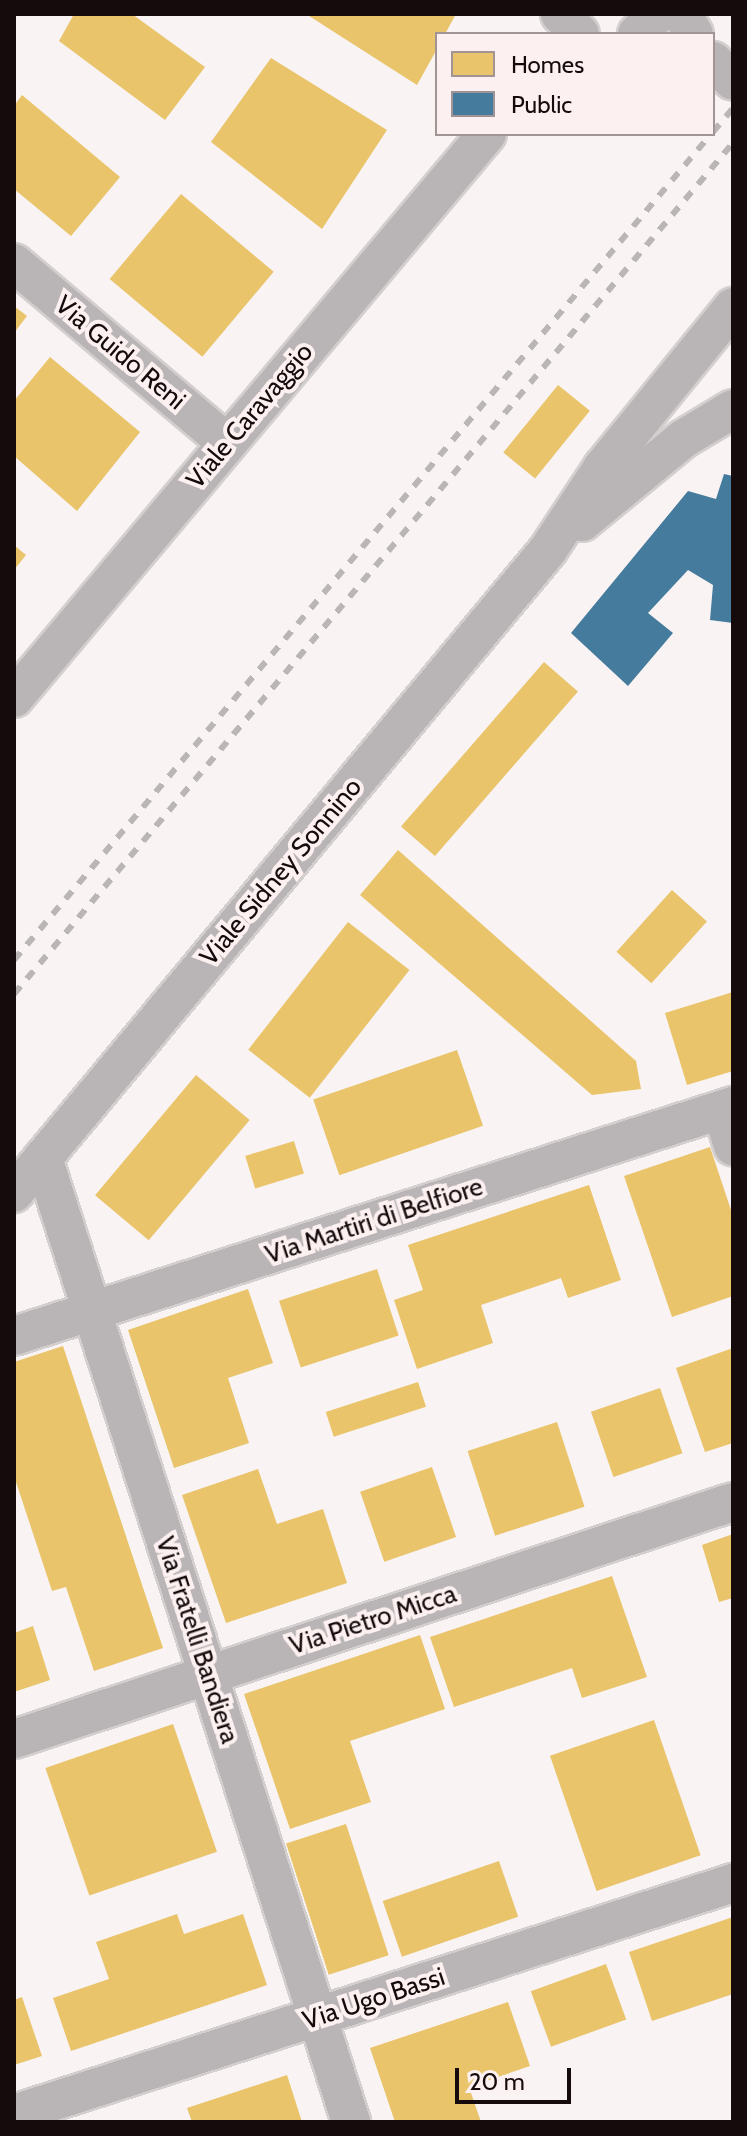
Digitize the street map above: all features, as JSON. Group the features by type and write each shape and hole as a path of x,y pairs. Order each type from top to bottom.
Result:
{"street":[{"path":"639,32 658,14"},
{"path":"682,14 693,32"},
{"name":"Viale Caravaggio","path":"14,698 485,136"},
{"name":"Via Guido Reni","path":"14,263 227,443"},
{"name":"Viale Sidney Sonnino","path":"14,1193 548,550 603,467 733,307"},
{"name":"Viale Sidney Sonnino","path":"548,550 683,439 733,409"},
{"path":"728,1108 733,1146"},
{"name":"Via Martiri di Belfiore","path":"14,1336 728,1108"},
{"name":"Via Fratelli Bandiera","path":"43,1158 351,2122"},
{"name":"Via Pietro Micca","path":"14,1739 733,1502"},
{"name":"Via Ugo Bassi","path":"14,2114 733,1883"}],"building: Homes":[{"path":"74,14 132,14 205,67 165,120 59,41"},
{"path":"306,14 456,14 446,32 435,32 435,53 417,85"},
{"path":"271,58 387,130 322,229 211,142"},
{"path":"22,95 120,177 71,236 14,189 14,106"},
{"path":"181,194 274,272 202,357 110,279"},
{"path":"14,306 27,316 14,333"},
{"path":"50,357 140,432 77,511 14,456 14,401"},
{"path":"558,385 590,411 535,478 503,453"},
{"path":"14,545 26,555 14,570"},
{"path":"544,662 578,692 435,856 401,827"},
{"path":"398,850 636,1061 641,1089 592,1095 360,895"},
{"path":"672,890 707,921 651,983 616,952"},
{"path":"348,922 409,970 310,1098 248,1050"},
{"path":"733,992 733,1071 687,1085 665,1013"},
{"path":"457,1050 483,1126 339,1175 313,1099"},
{"path":"196,1075 250,1120 149,1240 95,1195"},
{"path":"294,1141 304,1174 255,1188 245,1156"},
{"path":"710,1147 733,1216 733,1296 672,1317 624,1176"},
{"path":"589,1185 621,1280 568,1298 561,1278 481,1305 493,1343 417,1369 394,1300 423,1290 408,1245"},
{"path":"377,1269 399,1336 301,1367 279,1301"},
{"path":"248,1289 273,1363 228,1378 249,1443 174,1468 128,1330"},
{"path":"63,1346 163,1648 94,1671 66,1587 52,1591 14,1476 14,1362"},
{"path":"733,1348 733,1443 705,1452 676,1368"},
{"path":"418,1382 426,1407 334,1437 326,1412"},
{"path":"660,1388 682,1453 613,1477 591,1412"},
{"path":"557,1422 585,1507 495,1536 468,1451"},
{"path":"432,1467 456,1537 384,1562 360,1492"},
{"path":"258,1469 277,1524 323,1509 347,1583 226,1623 182,1495"},
{"path":"733,1534 733,1598 719,1602 702,1545"},
{"path":"612,1576 647,1677 582,1698 572,1668 454,1707 430,1637"},
{"path":"33,1626 50,1680 14,1692 14,1633"},
{"path":"420,1635 445,1709 350,1741 371,1802 290,1829 244,1694"},
{"path":"654,1720 701,1855 597,1891 550,1756"},
{"path":"173,1724 217,1852 89,1896 45,1768"},
{"path":"346,1824 389,1955 329,1975 286,1843"},
{"path":"499,1861 518,1917 402,1957 383,1901"},
{"path":"177,1914 184,1934 243,1914 267,1985 71,2051 53,1998 109,1979 96,1942"},
{"path":"733,1917 733,1994 652,2021 629,1952"},
{"path":"606,1964 626,2019 551,2047 531,1991"},
{"path":"22,1997 42,2056 14,2065 14,2000"},
{"path":"508,2002 530,2066 469,2087 481,2122 395,2122 370,2048"},
{"path":"287,2075 302,2122 192,2122 187,2108"}],"building: Public":[{"path":"724,474 733,476 733,623 710,620 713,585 688,570 648,613 673,633 628,686 571,633 688,491 716,499"}],"railway":[{"path":"715,130 733,108"},
{"path":"14,960 709,136"},
{"path":"14,994 733,143"}]}
